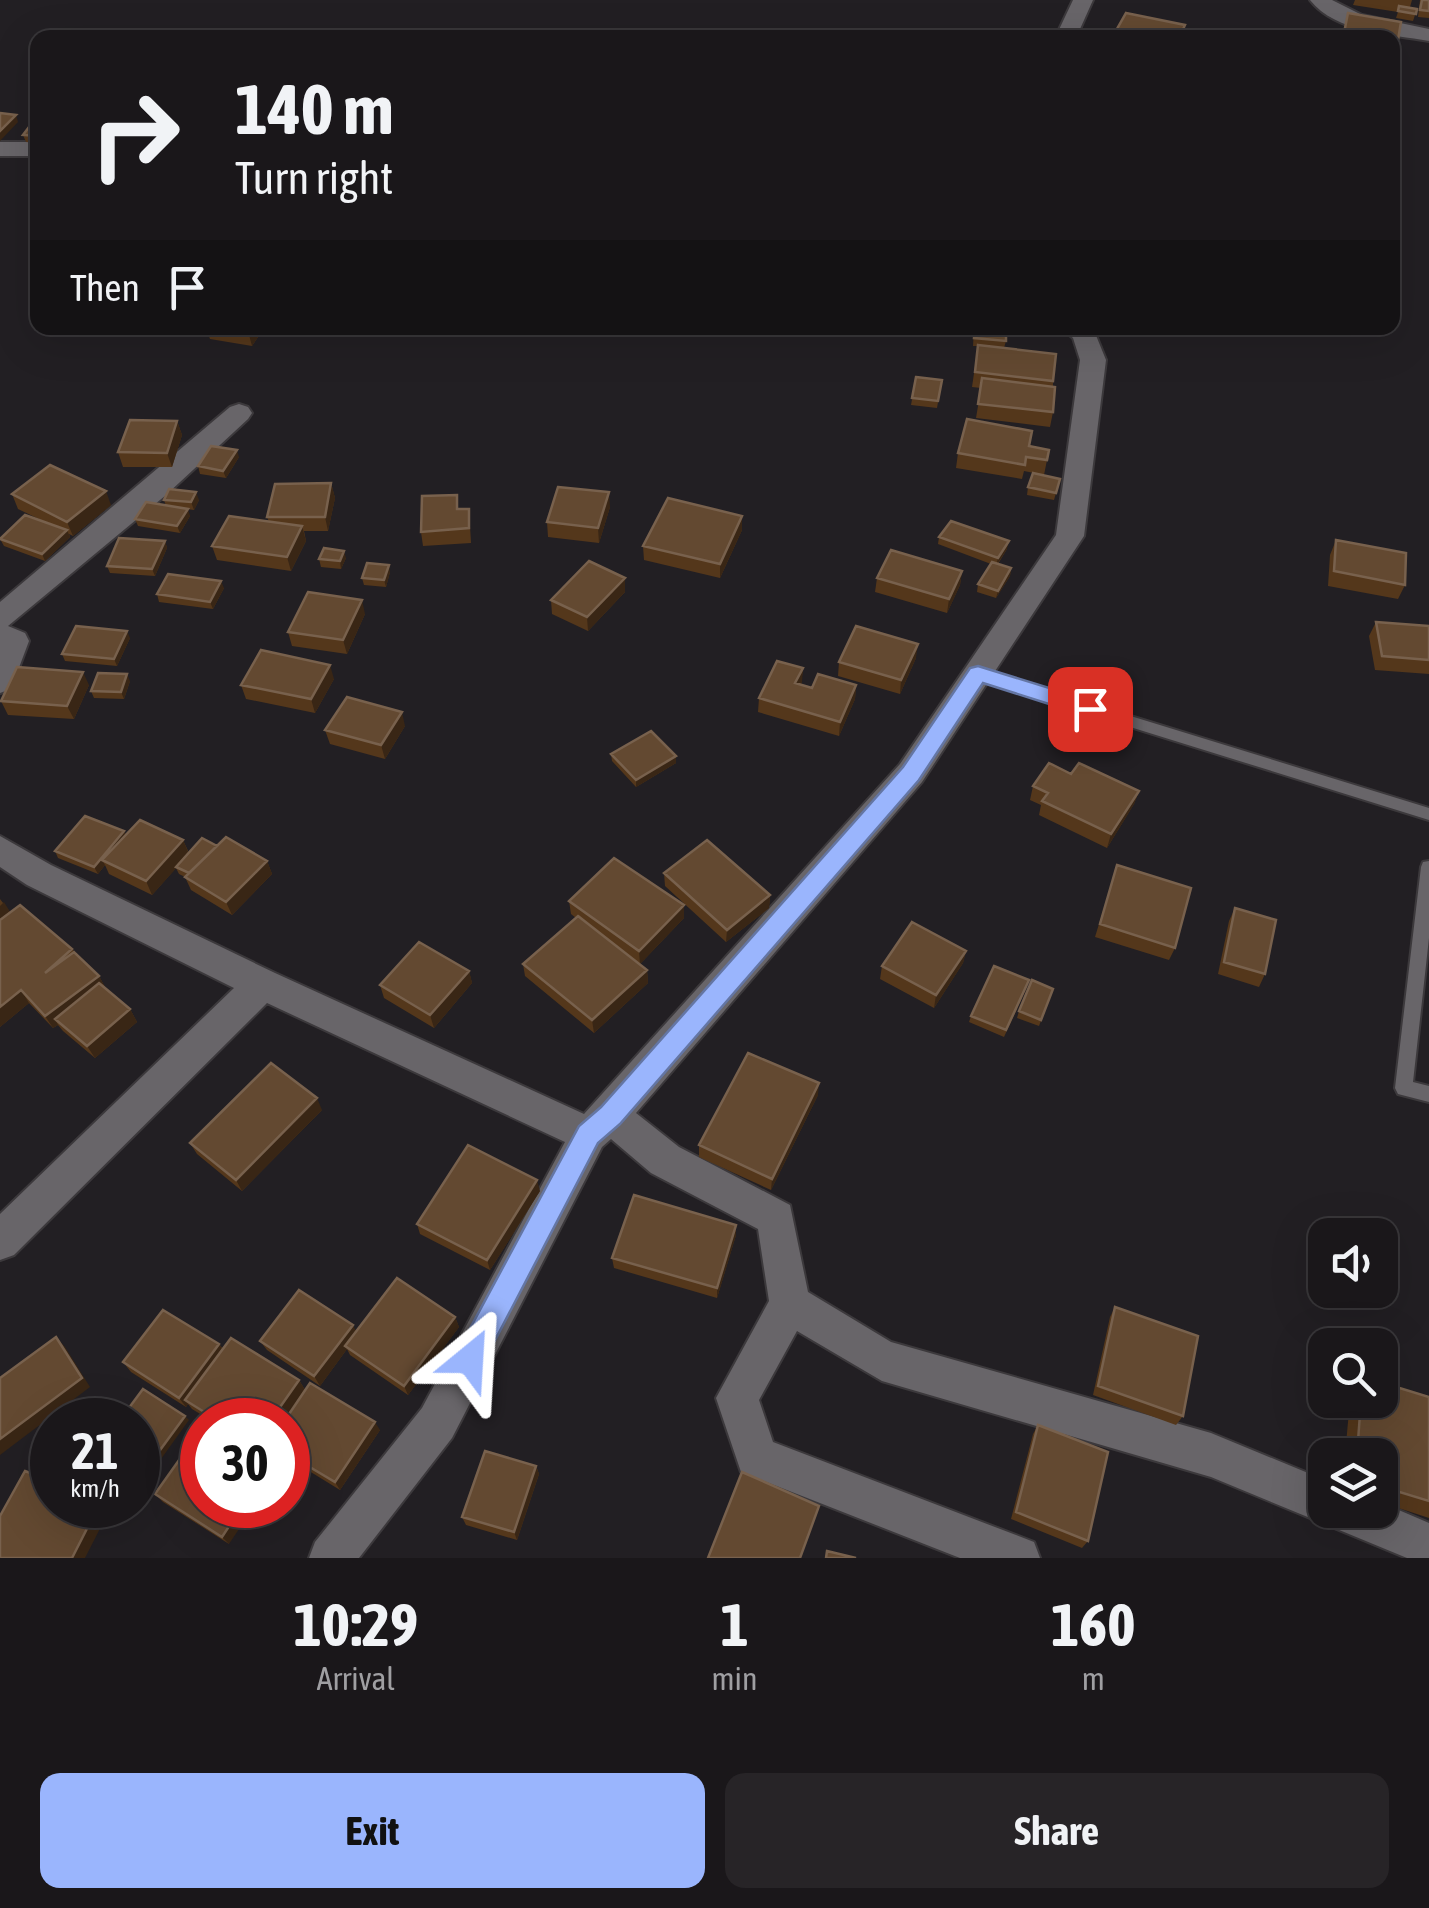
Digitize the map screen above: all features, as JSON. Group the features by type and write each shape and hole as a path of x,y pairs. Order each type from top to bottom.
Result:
{"street":[{"path":"1069,30 1083,0"},
{"path":"1320,0 1327,10 1351,18 1429,36"},
{"path":"0,150 30,149"},
{"path":"331,1558 437,1422 599,1125 911,773 1070,536 1093,360 1084,335"},
{"path":"0,618 156,488 239,412"},
{"path":"0,635 14,641 0,681"},
{"path":"0,850 40,874 262,984 599,1125 776,1218 790,1304 737,1398 756,1457 1018,1558"},
{"path":"0,1241 262,984"},
{"path":"790,1304 882,1360 1211,1455 1308,1495"},
{"path":"1388,1528 1429,1545"}],"lane":[{"path":"978,674 1429,814"},
{"path":"1429,867 1404,1088 1429,1094"}],"building":[{"path":"1422,0 1429,0 1429,11 1420,10"},
{"path":"1399,6 1417,9 1416,14 1398,11"},
{"path":"1126,13 1185,25 1183,30 1117,29"},
{"path":"1348,13 1401,22 1400,30 1345,30"},
{"path":"0,113 16,115 0,131"},
{"path":"1006,335 1006,341 974,338"},
{"path":"978,345 1056,354 1053,381 975,372"},
{"path":"916,377 942,380 938,401 912,398"},
{"path":"982,378 1055,387 1053,412 978,404"},
{"path":"967,419 1032,431 1029,446 1049,450 1047,460 1026,457 1025,465 958,453"},
{"path":"130,420 177,421 167,453 118,452"},
{"path":"211,446 237,450 223,471 198,466"},
{"path":"50,465 106,491 67,522 12,494"},
{"path":"1033,473 1060,479 1056,493 1028,487"},
{"path":"331,483 325,517 267,517 275,484"},
{"path":"558,487 609,492 598,528 547,522"},
{"path":"169,489 196,492 191,502 164,500"},
{"path":"457,495 457,509 469,509 469,528 421,532 422,496"},
{"path":"668,498 742,516 720,564 643,546"},
{"path":"146,502 188,509 177,526 135,519"},
{"path":"25,515 67,530 42,554 0,539"},
{"path":"229,516 302,526 287,557 212,546"},
{"path":"951,521 1009,541 998,558 939,537"},
{"path":"119,538 165,541 152,569 107,566"},
{"path":"1336,540 1406,553 1405,585 1334,571"},
{"path":"324,548 344,551 340,561 319,559"},
{"path":"891,550 962,571 949,599 877,578"},
{"path":"589,561 625,578 587,617 551,600"},
{"path":"992,562 1011,568 998,591 978,584"},
{"path":"367,563 389,565 384,580 362,578"},
{"path":"168,574 221,581 210,602 157,594"},
{"path":"308,592 362,600 343,640 288,632"},
{"path":"1376,622 1429,626 1429,660 1382,656"},
{"path":"76,626 127,631 114,659 62,654"},
{"path":"856,626 918,644 901,680 839,662"},
{"path":"261,650 330,665 311,699 241,685"},
{"path":"777,661 803,668 795,683 812,688 818,674 856,685 840,722 759,698"},
{"path":"17,667 83,672 67,706 1,701"},
{"path":"98,673 127,674 121,692 91,691"},
{"path":"347,697 402,712 381,745 325,730"},
{"path":"651,731 676,756 636,780 611,754"},
{"path":"1049,763 1071,774 1079,763 1139,791 1111,834 1042,801 1048,793 1033,786"},
{"path":"85,816 124,831 94,867 55,851"},
{"path":"140,820 183,840 146,881 102,860"},
{"path":"226,837 267,861 226,902 185,877"},
{"path":"202,838 217,846 189,873 176,867"},
{"path":"707,840 770,895 727,930 664,873"},
{"path":"614,858 684,905 639,951 569,901"},
{"path":"1117,865 1191,888 1175,948 1100,924"},
{"path":"20,905 72,949 45,973 74,952 99,976 45,1016 21,990 0,1007 0,920"},
{"path":"1235,908 1276,920 1265,974 1224,962"},
{"path":"578,916 647,970 592,1020 523,964"},
{"path":"912,922 966,951 936,995 882,966"},
{"path":"419,942 469,971 430,1015 380,985"},
{"path":"994,966 1029,980 1006,1030 971,1016"},
{"path":"1032,980 1053,989 1041,1020 1019,1011"},
{"path":"99,983 130,1009 87,1046 55,1019"},
{"path":"748,1053 819,1083 772,1179 699,1145"},
{"path":"271,1063 317,1098 236,1180 190,1143"},
{"path":"468,1145 537,1180 487,1260 417,1224"},
{"path":"634,1195 736,1225 717,1288 612,1258"},
{"path":"397,1278 455,1317 404,1386 345,1346"},
{"path":"299,1290 353,1325 314,1376 260,1341"},
{"path":"1115,1307 1198,1336 1183,1416 1098,1386"},
{"path":"163,1310 219,1344 179,1398 123,1362"},
{"path":"56,1337 82,1378 55,1398 30,1398 30,1417 0,1439 0,1378"},
{"path":"231,1338 299,1380 286,1398 186,1398"},
{"path":"310,1383 375,1422 335,1482 310,1467 310,1398 300,1398"},
{"path":"1398,1388 1429,1397 1429,1501 1398,1492 1398,1438 1358,1438 1360,1418 1398,1418"},
{"path":"143,1389 157,1398 136,1398"},
{"path":"160,1400 180,1413 180,1423 160,1450"},
{"path":"1038,1425 1108,1452 1088,1541 1016,1512"},
{"path":"485,1451 536,1466 514,1532 462,1517"},
{"path":"180,1459 180,1510 160,1497 160,1487"},
{"path":"25,1471 30,1473 30,1528 87,1528 72,1558 0,1558 0,1516"},
{"path":"742,1472 819,1506 800,1558 708,1558"},
{"path":"208,1528 228,1528 222,1537"},
{"path":"827,1551 856,1558 826,1558"}],"route":[{"path":"470,1359 588,1135 610,1116 911,773 978,674 1090,709"}]}
